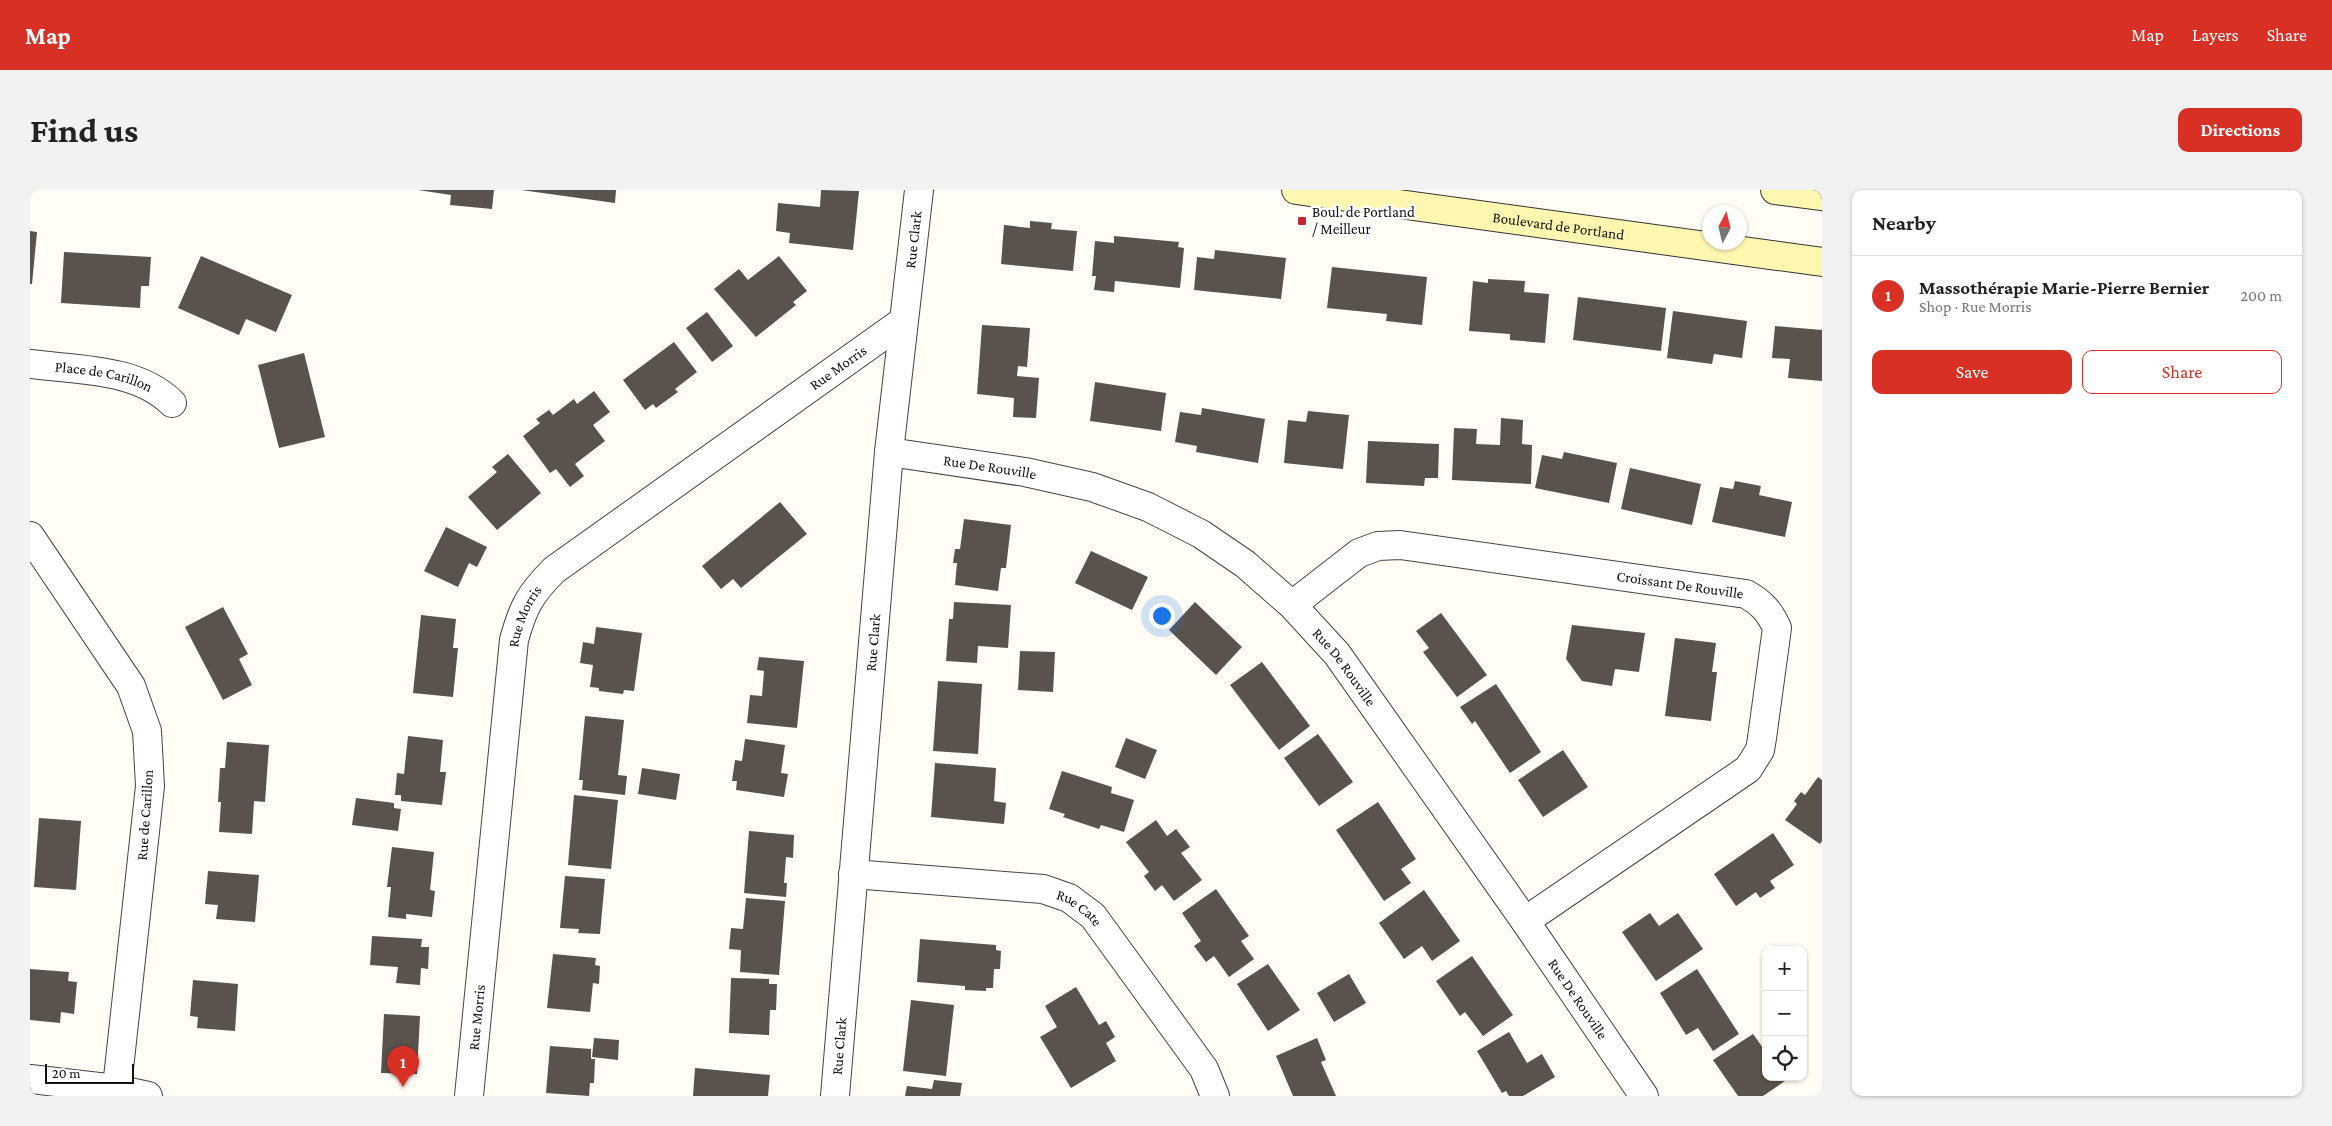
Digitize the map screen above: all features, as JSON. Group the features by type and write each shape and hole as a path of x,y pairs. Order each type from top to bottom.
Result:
{"main road":[{"name":"Boulevard de Portland","path":"1296,190 1333,193 1822,262"},
{"path":"1775,190 1822,196"}],"street":[{"name":"Rue Clark","path":"835,1096 889,452 902,322 919,190"},
{"name":"Rue Morris","path":"469,1096 514,640 521,616 533,592 554,570 902,322"},
{"name":"Place de Carillon","path":"30,364 129,378 162,393 172,403"},
{"name":"Rue De Rouville","path":"889,452 1025,472 1092,487 1148,507 1201,534 1237,559 1292,605 1337,654 1525,921 1644,1096"},
{"name":"Rue de Carillon","path":"30,536 132,686 147,731 150,786 116,1092"},
{"name":"Croissant De Rouville","path":"1292,605 1359,552 1378,546 1400,545 1746,594 1760,602 1771,614 1777,628 1762,738 1760,750 1748,769 1525,921"},
{"name":"Rue Cate","path":"853,874 1043,889 1069,898 1093,916 1204,1069 1215,1096"},
{"path":"30,1079 148,1096"}],"building":[{"path":"418,190 494,190 492,209 450,205 451,195"},
{"path":"521,190 616,190 615,203"},
{"path":"821,190 859,191 853,250 789,243 790,233 776,231 778,203 820,207"},
{"path":"1030,221 1052,223 1051,229 1077,231 1073,271 1001,264 1004,225 1030,228"},
{"path":"30,231 37,232 32,284 30,284"},
{"path":"1114,236 1179,242 1178,247 1184,248 1180,288 1115,281 1114,292 1094,290 1096,276 1092,276 1095,241 1114,243"},
{"path":"1215,250 1286,258 1281,299 1194,290 1197,257 1214,259"},
{"path":"64,252 151,257 149,286 141,286 140,308 61,303"},
{"path":"201,256 292,295 276,332 246,319 239,335 178,308"},
{"path":"779,256 807,291 793,302 796,305 756,337 714,289 739,269 748,280"},
{"path":"1332,267 1427,277 1422,325 1386,321 1387,314 1327,308"},
{"path":"1488,279 1525,281 1524,292 1549,294 1545,343 1510,340 1510,334 1469,331 1473,281 1488,283"},
{"path":"1578,297 1666,308 1661,351 1573,340"},
{"path":"1673,311 1747,321 1742,358 1714,354 1712,364 1667,358"},
{"path":"707,312 733,346 712,362 686,328"},
{"path":"982,325 1030,328 1027,367 1018,366 1017,376 1039,378 1036,418 1013,417 1014,398 977,394"},
{"path":"1775,326 1822,330 1822,381 1788,378 1790,359 1772,358"},
{"path":"674,342 697,372 675,389 678,392 656,408 653,404 645,410 623,380"},
{"path":"304,353 325,437 279,448 258,365"},
{"path":"1095,382 1166,393 1161,431 1090,421"},
{"path":"594,391 610,412 593,425 605,441 575,464 584,476 570,487 556,469 550,473 523,436 540,423 536,419 549,410 553,415 574,399 577,404"},
{"path":"1202,408 1265,419 1258,463 1196,452 1197,446 1175,442 1180,412 1201,415"},
{"path":"1308,411 1349,415 1343,469 1284,463 1288,420 1306,422"},
{"path":"1501,418 1523,420 1522,444 1532,445 1531,484 1452,480 1454,428 1477,429 1476,444 1500,445"},
{"path":"1368,441 1439,444 1438,478 1425,478 1424,486 1366,483"},
{"path":"1564,452 1617,463 1609,503 1535,488 1542,455 1562,459"},
{"path":"508,454 541,493 497,530 468,497 497,472 492,467"},
{"path":"1630,468 1701,484 1692,525 1621,509"},
{"path":"1735,481 1761,486 1759,495 1792,502 1785,537 1712,522 1720,487 1733,489"},
{"path":"780,502 807,534 741,588 733,579 721,589 702,566"},
{"path":"964,519 1011,525 1006,568 1001,568 998,591 955,585 957,563 953,563 955,549 960,549"},
{"path":"446,527 487,547 477,567 469,563 458,587 424,571"},
{"path":"1091,551 1148,577 1132,610 1075,583"},
{"path":"954,602 1011,605 1008,648 978,646 977,663 946,661 949,619 953,619"},
{"path":"1195,602 1242,647 1216,675 1169,630"},
{"path":"223,607 248,654 239,659 252,685 223,700 185,627"},
{"path":"1441,613 1487,675 1457,697 1423,652 1429,648 1416,631"},
{"path":"421,615 456,619 453,648 458,648 453,697 413,693"},
{"path":"1572,625 1645,633 1639,672 1615,669 1612,686 1582,681 1566,659"},
{"path":"596,627 642,633 634,691 624,690 623,694 599,691 599,688 590,687 593,665 580,663 583,642 594,644"},
{"path":"1675,638 1716,643 1712,672 1717,672 1711,721 1665,716"},
{"path":"1020,651 1055,652 1053,692 1018,690"},
{"path":"759,657 804,661 797,728 747,723 750,695 762,696 764,671 757,670"},
{"path":"1262,662 1310,726 1279,750 1230,685"},
{"path":"938,681 982,684 978,754 933,751"},
{"path":"1496,684 1541,752 1510,773 1475,721 1472,724 1460,707"},
{"path":"585,716 624,720 618,775 627,776 625,795 582,790 583,780 579,780"},
{"path":"1318,734 1353,782 1319,806 1284,758"},
{"path":"408,736 443,740 440,772 446,772 442,805 401,801 401,795 395,795 397,773 404,774"},
{"path":"1126,738 1157,750 1145,779 1115,767"},
{"path":"745,739 785,745 781,773 788,774 784,797 736,790 737,781 732,781 735,760 742,761"},
{"path":"227,742 269,745 265,802 254,801 252,834 219,832 221,802 218,802 220,768 225,768"},
{"path":"1563,750 1588,787 1543,817 1518,780"},
{"path":"935,763 996,768 994,801 1006,803 1004,824 931,817"},
{"path":"642,768 680,774 676,800 638,794"},
{"path":"1062,771 1112,787 1111,793 1134,800 1124,832 1101,825 1099,829 1063,817 1065,814 1049,809"},
{"path":"1818,777 1822,780 1822,841 1820,844 1785,820 1797,804 1794,801 1801,792 1805,795"},
{"path":"574,795 618,800 611,869 568,865"},
{"path":"356,798 394,803 394,808 401,809 398,831 352,825"},
{"path":"1378,802 1416,859 1401,869 1411,883 1384,901 1336,830"},
{"path":"39,818 81,821 76,890 34,887"},
{"path":"1156,820 1167,836 1176,829 1190,847 1181,853 1202,880 1174,901 1162,885 1155,891 1144,876 1149,872 1126,842"},
{"path":"749,831 794,835 793,858 786,857 784,883 787,883 786,897 744,893"},
{"path":"1773,833 1794,865 1770,881 1775,888 1760,898 1756,892 1736,906 1714,874"},
{"path":"392,847 434,852 430,890 435,891 432,917 406,914 406,919 388,917 391,887 387,887"},
{"path":"208,871 259,875 255,922 216,919 218,905 205,904"},
{"path":"565,876 605,879 600,934 578,933 579,929 560,928"},
{"path":"1216,889 1249,936 1241,941 1254,959 1229,977 1214,956 1206,962 1194,946 1201,941 1182,913"},
{"path":"1424,890 1460,941 1432,961 1422,946 1404,959 1379,923"},
{"path":"746,898 785,901 779,975 740,972 741,950 729,949 731,928 743,929"},
{"path":"1650,913 1659,926 1678,913 1703,949 1656,981 1622,932"},
{"path":"372,936 422,939 421,947 429,947 428,969 421,968 420,985 396,983 398,967 370,965"},
{"path":"920,939 996,945 996,950 1001,951 1000,969 994,969 993,988 986,988 986,991 965,990 965,986 917,982"},
{"path":"553,954 596,958 595,965 600,966 599,984 593,983 590,1012 547,1008"},
{"path":"1472,956 1513,1015 1483,1036 1465,1012 1460,1016 1436,981"},
{"path":"1268,964 1300,1010 1268,1031 1237,984"},
{"path":"30,969 69,972 68,981 77,982 74,1014 61,1012 60,1023 30,1020"},
{"path":"1697,969 1739,1034 1713,1051 1698,1028 1686,1035 1660,993"},
{"path":"1349,974 1366,1003 1334,1022 1317,993"},
{"path":"731,978 769,979 769,984 777,984 776,1010 770,1010 769,1035 729,1033"},
{"path":"193,980 238,984 235,1031 197,1028 198,1017 190,1016"},
{"path":"1076,987 1099,1025 1106,1021 1115,1037 1106,1043 1116,1061 1071,1088 1040,1037 1057,1027 1045,1006"},
{"path":"911,1000 954,1005 946,1076 903,1071"},
{"path":"384,1014 420,1016 417,1074 381,1073"},
{"path":"1509,1032 1527,1063 1542,1054 1555,1077 1523,1096 1509,1096 1506,1091 1502,1093 1477,1051"},
{"path":"1753,1034 1762,1046 1762,1081 1785,1081 1763,1096 1738,1096 1713,1060"},
{"path":"594,1038 619,1040 618,1060 592,1057"},
{"path":"1317,1038 1326,1060 1321,1062 1336,1096 1293,1096 1276,1056"},
{"path":"550,1046 591,1049 591,1059 595,1059 594,1083 590,1083 589,1096 546,1093"},
{"path":"695,1068 770,1075 768,1096 693,1096"},
{"path":"934,1080 962,1083 960,1096 905,1096 907,1086 932,1089"}],"place":[{"name":"Boul. de Portland / Meilleur","path":"1302,221"},
{"name":"Massothérapie Marie-Pierre Bernier","path":"403,1087"}]}
